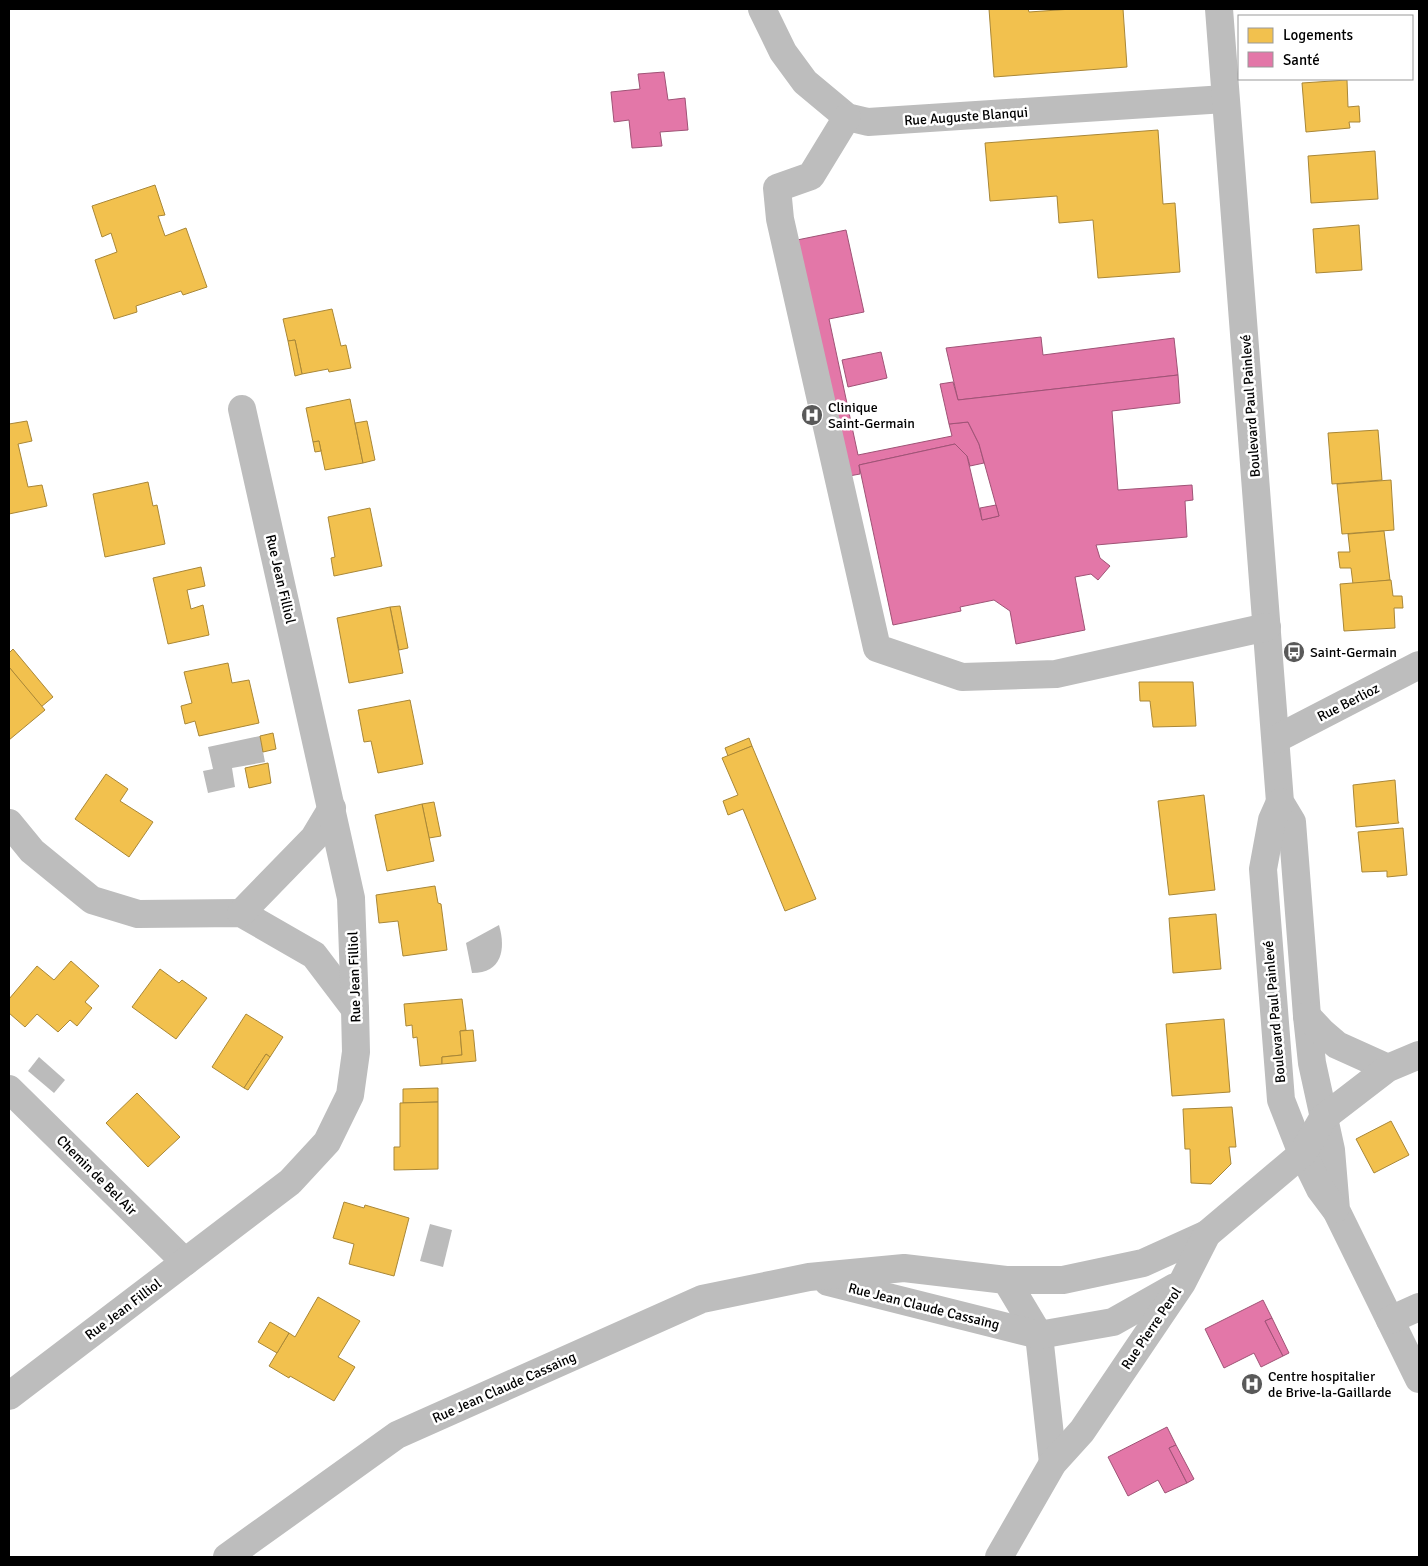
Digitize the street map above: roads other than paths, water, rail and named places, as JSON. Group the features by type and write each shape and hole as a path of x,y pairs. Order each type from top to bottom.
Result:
{"street":[{"name":"Rue Auguste Blanqui","path":"762,9 782,52 804,82 847,117 868,122 1225,99"},
{"name":"Boulevard Paul Painlevé","path":"1219,9 1280,802 1292,822 1312,1063 1331,1150 1336,1210"},
{"path":"847,117 811,176 777,188 780,219 878,648 962,677 1056,674 1267,627"},
{"name":"Rue Jean Filliol","path":"9,1396 290,1182 327,1142 350,1095 356,1052 351,898 242,409"},
{"name":"Rue Berlioz","path":"1276,739 1419,665"},
{"name":"Boulevard Paul Painlevé","path":"1280,802 1272,820 1263,869 1281,1100 1320,1189 1336,1210"},
{"path":"242,913 314,838 332,808"},
{"path":"9,823 32,851 92,900 138,914 242,913 314,955 356,1009"},
{"path":"1307,1016 1337,1045 1388,1068"},
{"path":"1323,1118 1388,1068 1419,1055"},
{"name":"Chemin de Bel Air","path":"9,1089 184,1262"},
{"name":"Rue Pierre Perol","path":"999,1557 1053,1463 1082,1431 1182,1283 1207,1234 1303,1153 1323,1118"},
{"path":"1336,1210 1419,1378"},
{"name":"Rue Jean Claude Cassaing","path":"227,1557 397,1435 702,1299 809,1277 904,1268 1006,1280 1063,1280 1143,1263 1207,1234"},
{"name":"Rue Jean Claude Cassaing","path":"809,1277 1039,1334 1113,1322 1182,1283"},
{"path":"1006,1280 1039,1334 1053,1463"},
{"path":"1390,1320 1419,1307"}],"place":[{"name":"Clinique Saint-Germain","path":"812,415"},
{"name":"Saint-Germain","path":"1294,652"},
{"name":"Centre hospitalier de Brive-la-Gaillarde","path":"1252,1384"}]}
